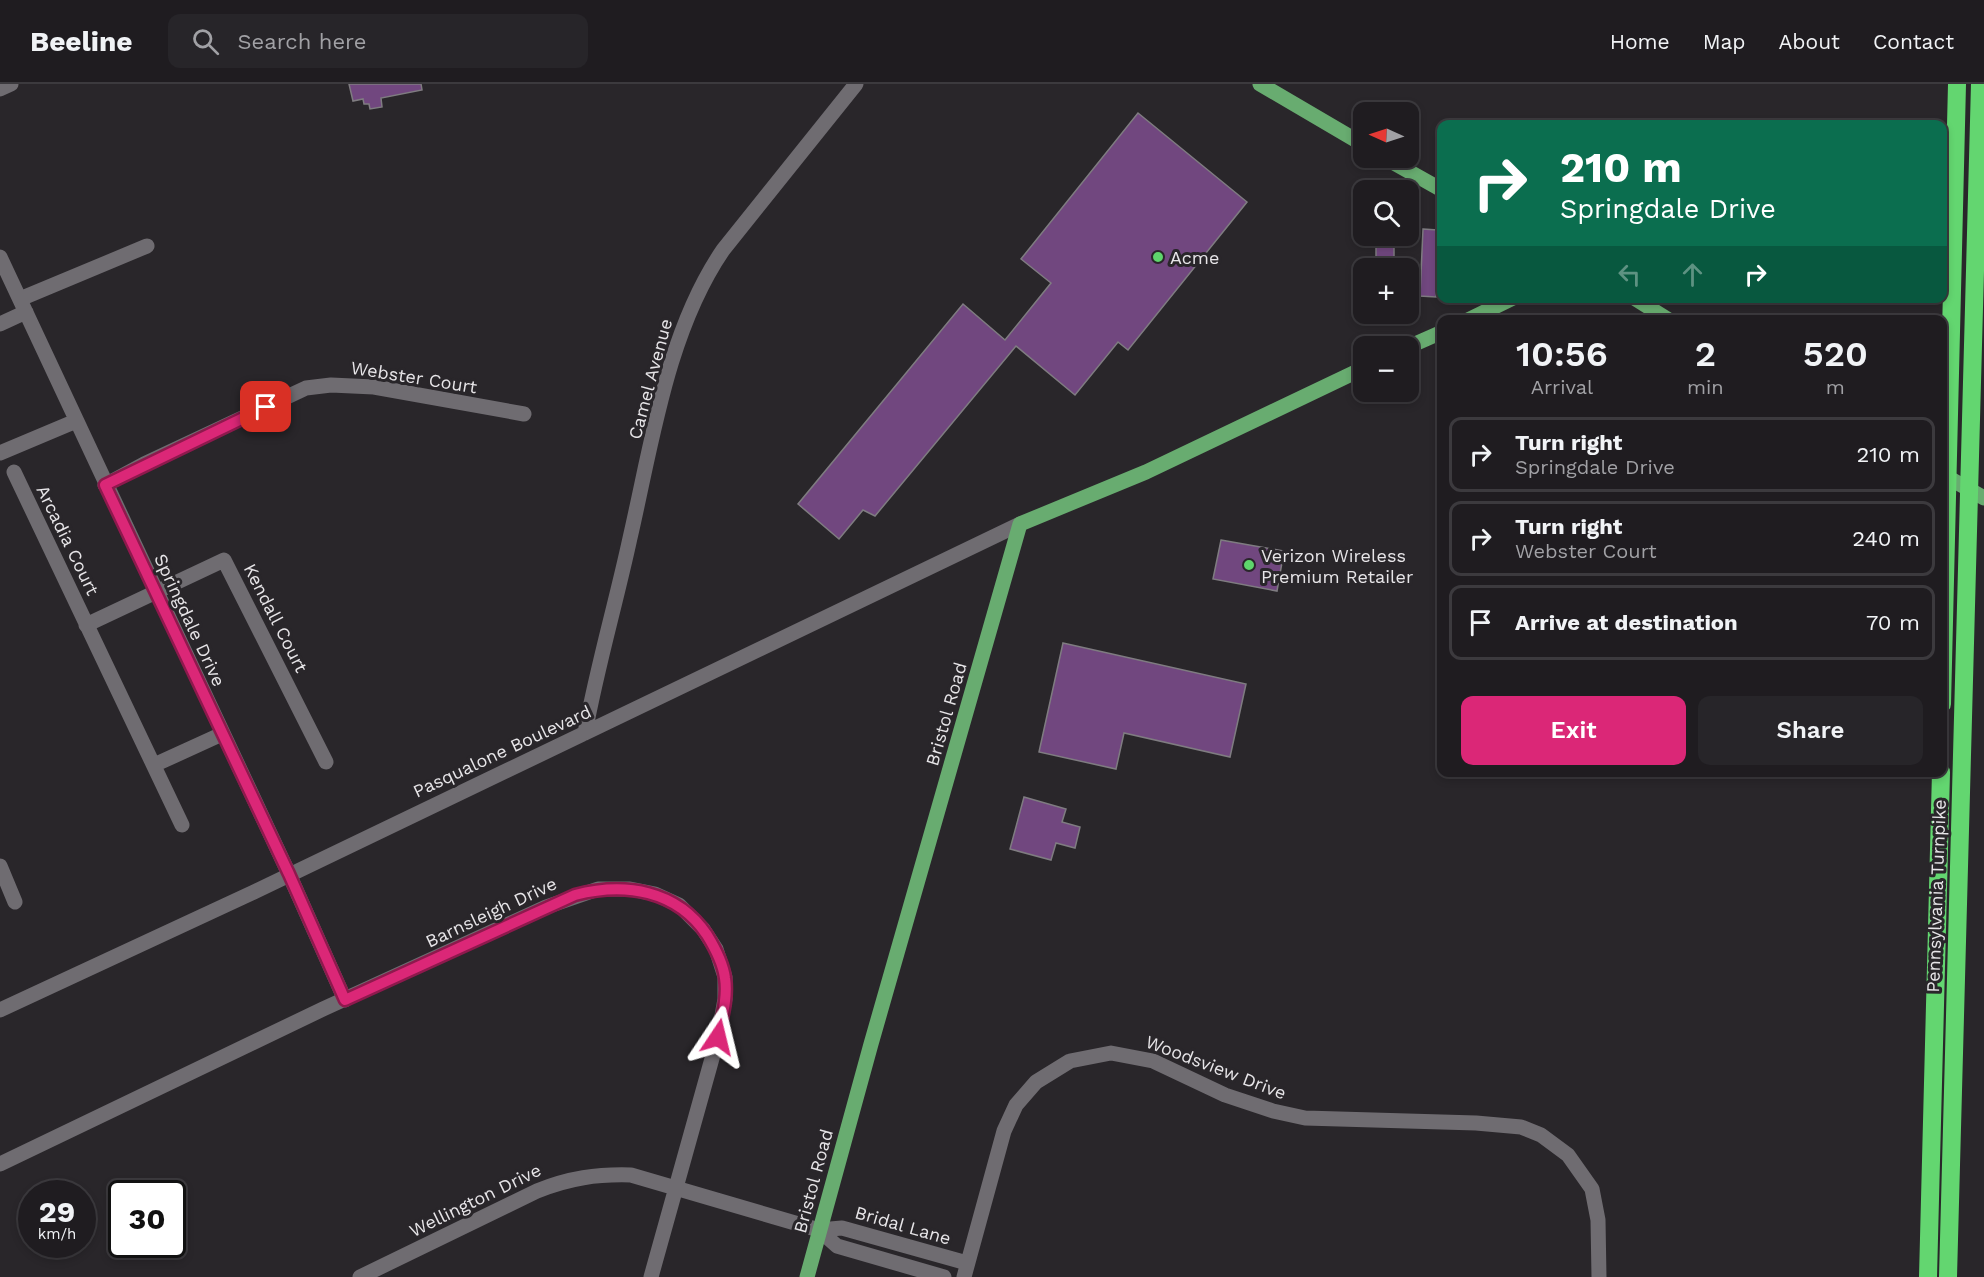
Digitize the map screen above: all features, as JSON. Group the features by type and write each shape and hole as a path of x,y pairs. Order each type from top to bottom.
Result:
{"highway":[{"path":"1947,497 1957,84"},
{"name":"Pennsylvania Turnpike","path":"1947,1277 1980,84"},
{"name":"Pennsylvania Turnpike","path":"1928,1277 1941,777"}],"main road":[{"path":"1260,84 1353,139"},
{"path":"1403,168 1437,187"},
{"path":"1478,315 1503,303"},
{"path":"1642,303 1661,315"},
{"path":"1419,342 1437,334"},
{"path":"1020,524 1146,472 1353,374"},
{"path":"1947,477 1984,498"},
{"name":"Bristol Road","path":"807,1277 1020,524"}],"street":[{"path":"0,89 11,84"},
{"name":"Camel Avenue","path":"585,733 610,614 684,324 705,276 723,250 856,84"},
{"path":"0,324 23,306 147,246"},
{"name":"Springdale Drive","path":"1,263 289,874 345,1000"},
{"name":"Webster Court","path":"105,485 144,464 295,393 319,386 374,387 524,414"},
{"path":"0,453 76,420"},
{"name":"Arcadia Court","path":"14,472 182,825"},
{"name":"Pasqualone Boulevard","path":"0,1010 933,568 1020,524"},
{"name":"Kendall Court","path":"156,592 224,560 326,762"},
{"name":"Arcadia Court","path":"86,625 156,592"},
{"path":"154,765 222,734"},
{"path":"0,866 15,902"},
{"name":"Barnsleigh Drive","path":"0,1164 345,1000 575,895 598,889 630,889 655,894 679,905 703,929 716,949 725,977 726,999 718,1037 651,1277"},
{"name":"Woodsview Drive","path":"966,1270 1004,1131 1016,1104 1036,1082 1070,1061 1111,1053 1153,1061 1226,1095 1274,1112 1305,1118 1476,1123 1521,1127 1541,1135 1568,1155 1592,1189 1598,1220 1599,1277"},
{"name":"Wellington Drive","path":"360,1277 558,1182 600,1174 631,1175 676,1186 819,1230"},
{"name":"Bridal Lane","path":"819,1230 842,1228 966,1270"},
{"path":"819,1230 837,1246 944,1277"}],"building":[{"path":"349,84 421,84 422,90 381,98 382,107 370,109 369,104 364,104 363,99 353,101"},
{"path":"1138,113 1247,202 1128,350 1118,342 1075,395 1016,346 875,516 863,510 839,539 798,504 963,304 1005,340 1051,283 1021,259"},
{"path":"1423,229 1437,230 1436,297 1420,296"},
{"path":"1376,246 1394,246 1394,258 1376,258"},
{"name":"Verizon Wireless Premium Retailer","path":"1221,540 1284,551 1277,591 1213,579"},
{"path":"1063,643 1246,684 1230,757 1124,733 1116,769 1039,752"},
{"path":"1024,797 1066,809 1062,822 1080,827 1075,848 1056,843 1051,860 1010,849"}],"place":[{"name":"Acme","path":"1158,257"},
{"name":"Verizon Wireless Premium Retailer","path":"1249,565"}],"route":[{"path":"266,407 144,464 105,485 289,874 345,1000 575,895 598,889 630,889 655,894 679,905 703,929 716,949 725,977 726,999 718,1037"}]}
